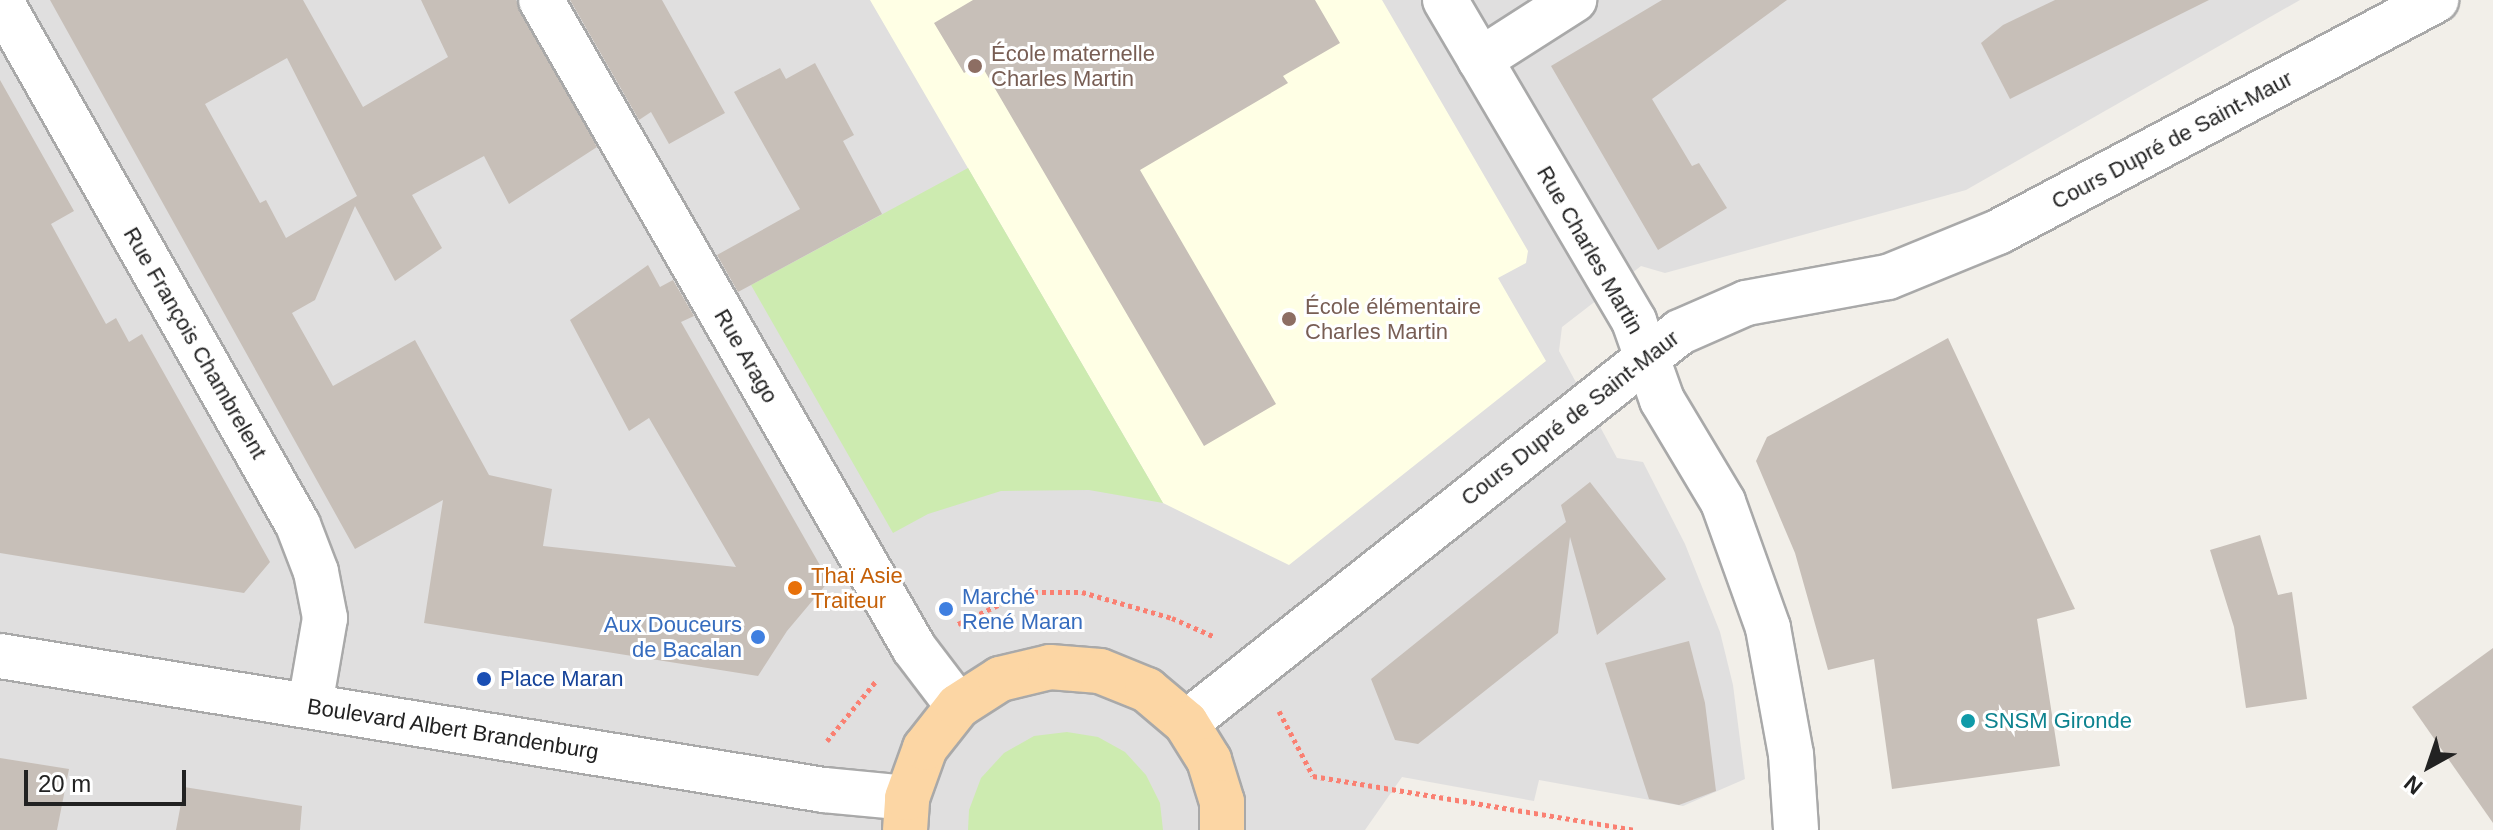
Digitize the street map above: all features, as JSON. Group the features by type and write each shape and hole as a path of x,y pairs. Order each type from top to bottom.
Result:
{"main road":[{"path":"906,814 925,748 958,706 1000,679 1050,667 1100,671 1124,680 1147,690 1186,723 1209,760 1222,802 1222,830"}],"street":[{"name":"Rue François Chambrelent","path":"0,0 298,525 316,572 325,618 310,705"},
{"name":"Rue Arago","path":"541,0 927,669 958,706"},
{"name":"Rue Charles Martin","path":"1445,0 1634,321 1662,400 1723,502 1768,628 1791,754 1796,830"},
{"path":"1480,60 1574,0"},
{"name":"Cours Dupré de Saint-Maur","path":"1186,723 1680,332 1746,303 1888,277 1998,232 2436,0"},
{"name":"Boulevard Albert Brandenburg","path":"0,656 824,790 906,814"}],"path":[{"path":"950,628 1026,592 1082,592 1172,618 1225,641"},
{"path":"826,742 882,674"},
{"path":"1274,700 1313,776 1637,830"}],"shaded area":[{"path":"0,0 2300,0 1966,190 1665,273 1641,266 1562,327 1559,351 1617,458 1643,462 1685,544 1720,632 1733,685 1745,779 1683,806 1539,780 1534,801 1402,777 1365,830 0,830"},
{"name":"École élémentaire Charles Martin","path":"870,0 1382,0 1528,251 1526,263 1498,278 1546,361 1289,565 1163,503"}],"green space":[{"path":"968,168 1163,503 1089,490 1001,491 928,514 893,533 751,285"},
{"path":"1067,732 1098,737 1125,752 1146,775 1160,803 1163,830 968,830 969,810 981,778 1004,753 1034,736"}],"building":[{"path":"50,0 303,0 363,107 448,57 421,0 516,0 597,147 509,204 484,156 412,195 442,248 395,281 355,206 315,300 292,313 333,386 415,340 489,475 552,489 543,546 736,567 649,418 629,431 570,320 648,265 660,287 673,280 694,316 681,322 829,581 787,631 758,676 424,623 443,500 355,549","holes":["287,58 357,196 286,238 266,200 260,203 205,104"]},
{"path":"570,0 662,0 725,113 669,144 651,112 639,120"},
{"path":"973,0 1315,0 1340,43 1283,76 1288,83 1140,170 1276,404 1204,446 980,63 964,73 934,23"},
{"path":"1662,0 1787,0 1652,99 1692,166 1699,163 1727,208 1658,250 1551,66"},
{"path":"2055,0 2209,0 2010,99 1981,43 2003,25"},
{"path":"815,63 854,135 843,141 882,214 738,292 717,255 800,209 734,92 780,68 786,79"},
{"path":"0,80 74,211 51,224 106,324 116,318 129,342 142,334 270,562 244,593 0,553"},
{"path":"1948,338 2075,609 2037,619 2060,766 1892,789 1874,659 1828,670 1795,553 1756,461 1767,437"},
{"path":"1590,482 1666,579 1597,635 1570,537 1558,633 1418,744 1395,740 1371,679 1566,522 1561,505"},
{"path":"2260,535 2278,595 2292,592 2307,699 2246,708 2234,627 2210,550"},
{"path":"1689,641 1705,703 1716,791 1679,805 1649,799 1605,663"},
{"path":"2493,648 2493,823 2412,707"},
{"path":"0,758 69,769 57,830 0,830"},
{"path":"184,787 302,806 300,830 176,830"}],"place":[{"name":"École maternelle Charles Martin","path":"975,66"},
{"name":"École élémentaire Charles Martin","path":"1289,319"},
{"name":"Thaï Asie Traiteur","path":"795,588"},
{"name":"Marché René Maran","path":"946,609"},
{"name":"Aux Douceurs de Bacalan","path":"758,637"},
{"name":"Place Maran","path":"484,679"},
{"name":"SNSM Gironde","path":"1968,721"}]}
